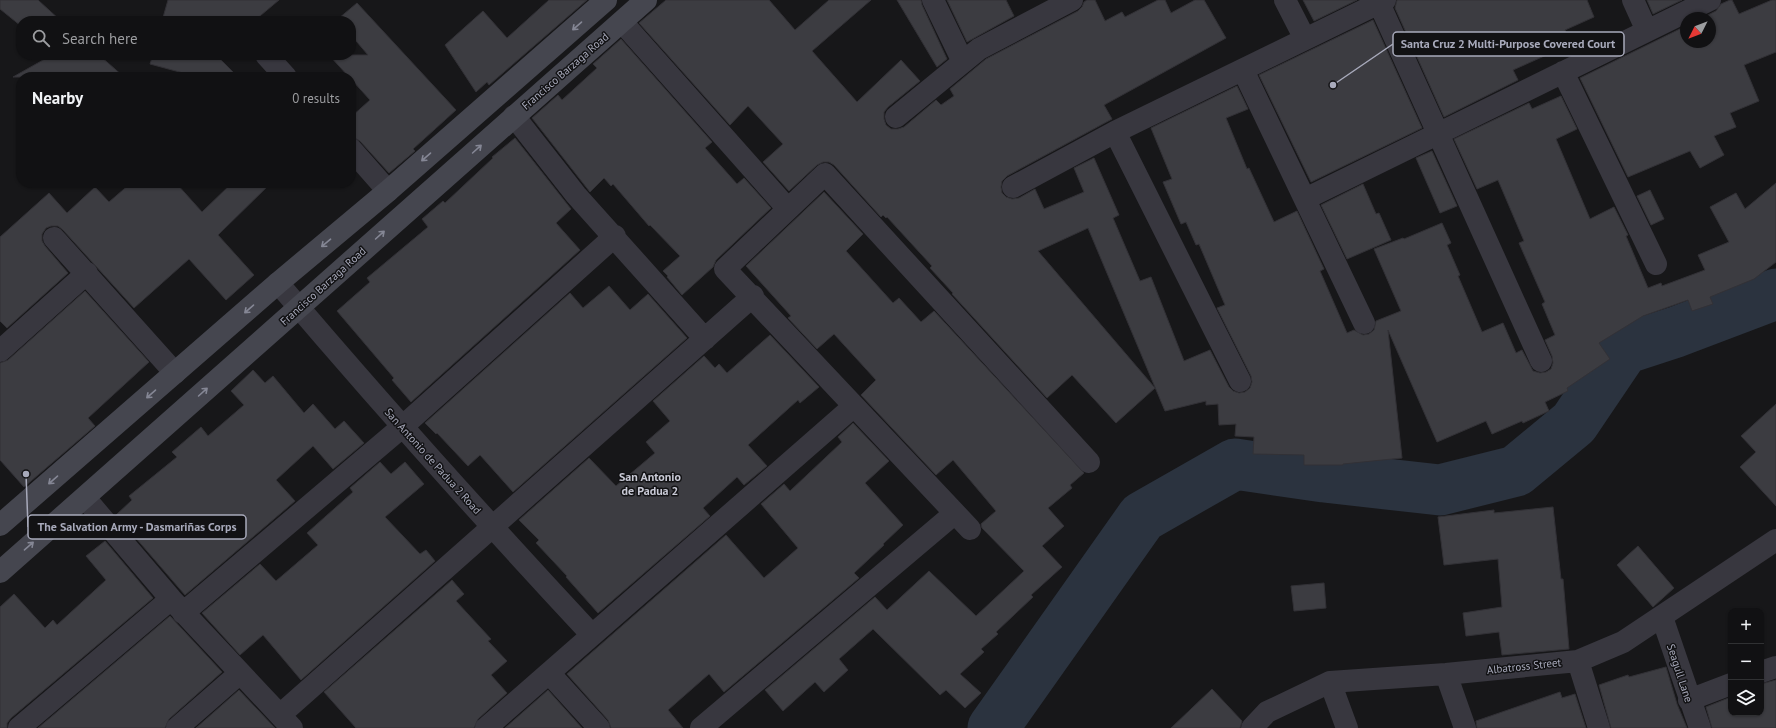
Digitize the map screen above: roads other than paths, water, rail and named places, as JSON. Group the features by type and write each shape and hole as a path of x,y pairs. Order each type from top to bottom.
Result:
{"street":[{"path":"0,525 278,284 388,191 606,0"},
{"name":"Francisco Barzaga Road","path":"0,572 646,0"},
{"path":"933,0 963,62"},
{"path":"896,117 979,49 1072,0"},
{"path":"1285,0 1305,39"},
{"path":"1633,0 1647,31"},
{"path":"1305,199 1710,0"},
{"path":"1013,187 1115,132 1382,2 1437,133 1541,361"},
{"path":"622,22 788,209"},
{"path":"271,60 281,72"},
{"path":"1243,70 1364,323"},
{"path":"1563,72 1656,264"},
{"path":"514,116 576,195 705,339"},
{"path":"1115,132 1240,381"},
{"path":"356,155 388,191"},
{"path":"701,728 962,521 753,296 725,269 825,174 1090,462"},
{"path":"19,728 177,606 402,427 614,236"},
{"path":"54,238 175,373"},
{"path":"0,351 86,273"},
{"name":"San Antonio de Padua 2 Road","path":"278,284 402,427 592,635"},
{"path":"85,498 177,606 286,721 492,527 753,296"},
{"path":"486,728 854,406"},
{"name":"Albatross Street","path":"1252,728 1267,712 1330,682 1446,674 1578,661 1623,642 1776,540"},
{"name":"Seagull Lane","path":"1662,617 1689,700 1700,728"},
{"path":"1578,661 1599,728"},
{"path":"1764,671 1776,667"},
{"path":"177,728 240,673"},
{"path":"549,673 599,728"},
{"path":"1446,674 1464,728"},
{"path":"1330,682 1346,728"},
{"path":"1689,700 1728,685"}],"waterway":[{"path":"993,728 1142,517 1235,464 1324,477 1440,490 1516,471 1574,423 1624,349 1676,332 1776,294"}],"place":[{"name":"Santa Cruz 2 Multi-Purpose Covered Court","path":"1333,85"},
{"name":"The Salvation Army - Dasmariñas Corps","path":"26,474"}],"district":[{"name":"San Antonio de Padua 2","path":"650,483"}]}
